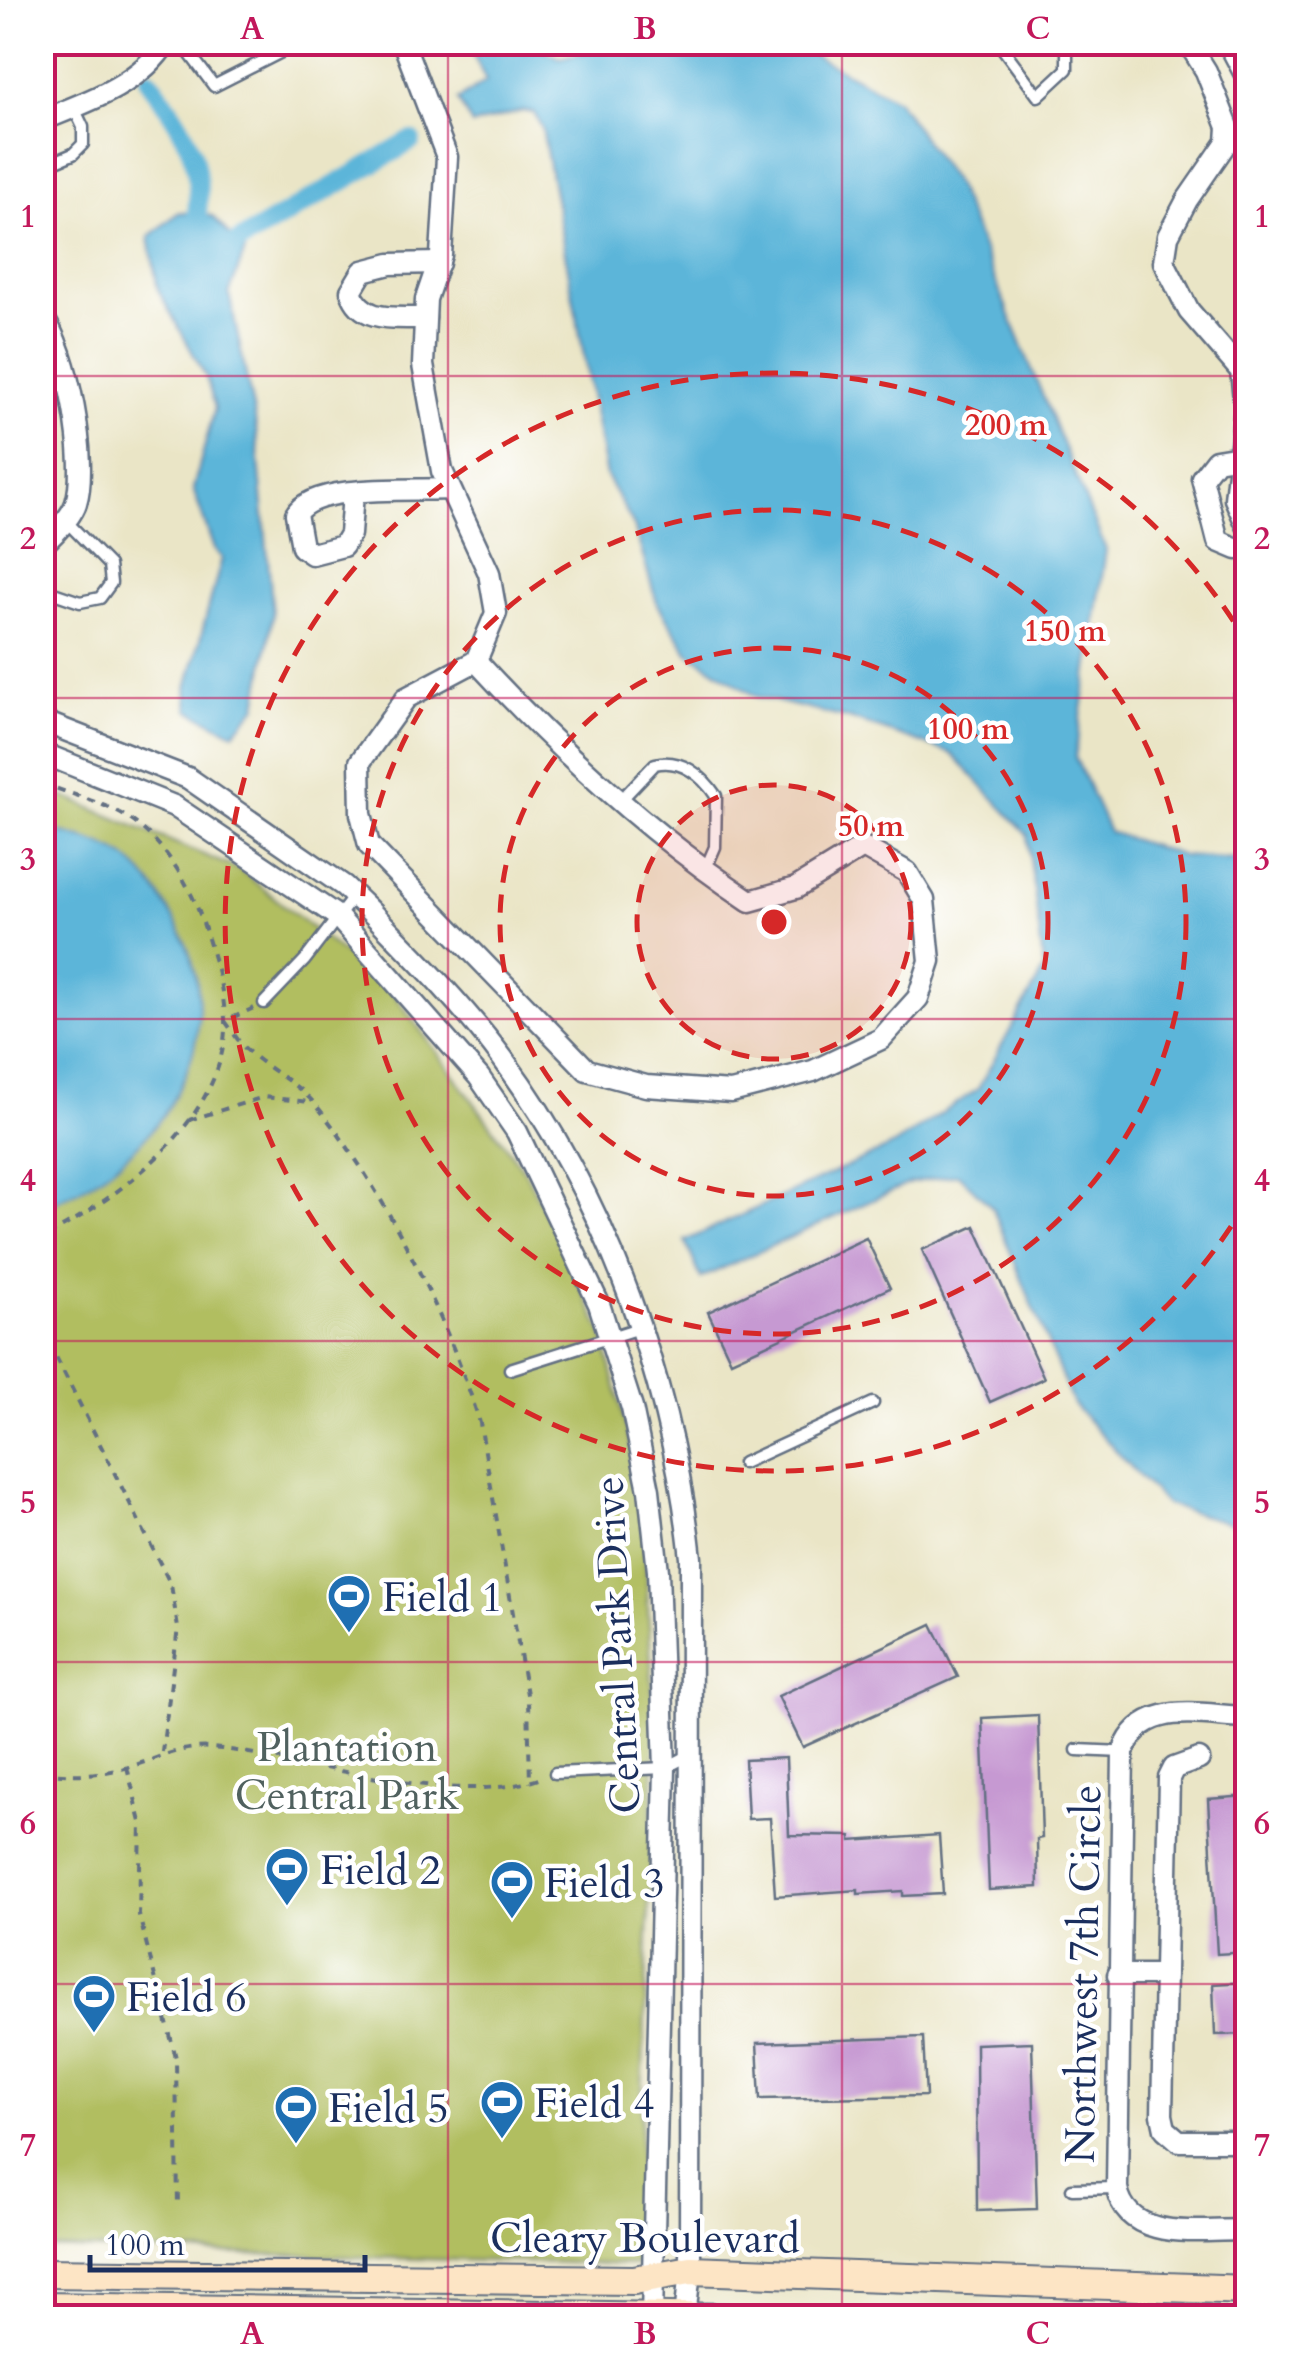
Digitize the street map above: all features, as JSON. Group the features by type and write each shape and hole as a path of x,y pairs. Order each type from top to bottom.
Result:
{"street":[{"path":"42,120 104,95 160,53 166,42"},
{"path":"403,42 447,157 438,262 426,318 423,365 442,471 488,573 496,613 476,662 406,698 360,762 361,814 369,845 587,1070 646,1086 731,1092 813,1071 881,1039 918,998 930,960 924,900 907,872 863,847 796,888 750,901 704,871 562,754 476,662"},
{"path":"1188,42 1228,127 1227,142 1180,212 1168,236 1164,262 1189,311 1242,372 1245,409 1235,499 1248,528"},
{"path":"1228,42 1248,80"},
{"path":"426,318 366,314 355,304 351,291 363,272 390,264 438,262"},
{"path":"42,545 76,506 81,460 76,413 44,320"},
{"path":"1240,456 1216,460 1202,478 1218,541 1237,550 1248,546"},
{"path":"353,493 450,489"},
{"name":"Central Park Drive","path":"42,721 188,778 354,896 412,954 501,1057 541,1114 588,1205 639,1328 662,1396 682,1477 692,1558 690,2270 685,2316"},
{"name":"Central Park Drive","path":"42,753 174,806 336,916 479,1077 517,1132 563,1221 612,1340 650,1490 658,1571 666,1768 652,2316"},
{"name":"Northwest 7th Circle","path":"1248,1717 1151,1717 1132,1730 1123,1752 1116,2188 1128,2214 1148,2227 1248,2230"},
{"path":"1199,1759 1174,1768 1168,1778 1166,2129 1178,2141 1248,2141"},
{"path":"1118,1975 1165,1975"},
{"name":"Cleary Boulevard","path":"50,2274 634,2280 690,2270 1248,2290"},
{"path":"50,2274 51,2311"},
{"name":"Cleary Boulevard","path":"51,2311 733,2318"}],"lane":[{"path":"181,42 214,86 287,49 287,42"},
{"path":"998,42 1038,96 1067,70 1068,42"},
{"path":"42,167 73,154 84,144 83,128 73,107"},
{"path":"42,589 80,602 100,598 111,583 109,566 64,520"},
{"path":"620,801 655,764 678,763 695,772 716,796 714,847 704,871"},
{"path":"264,1003 305,960 354,896"},
{"path":"510,1370 612,1340 639,1328"},
{"path":"743,1463 872,1403"},
{"path":"1077,1750 1123,1752"},
{"path":"555,1773 666,1768 693,1753"},
{"path":"1072,2189 1116,2188"}],"path":[{"path":"42,782 128,818 171,859 199,908 218,968 225,1021 218,1058 188,1120 163,1153 124,1190 42,1238"},
{"path":"225,1021 264,1003"},
{"path":"225,1021 247,1050 314,1103 360,1166 396,1229 467,1380 480,1423 528,1700 530,1783"},
{"path":"188,1120 264,1097 292,1097 314,1103"},
{"path":"42,1329 171,1585 178,1628 162,1752"},
{"path":"42,1772 70,1776 127,1768 162,1752 210,1748 420,1783 474,1787 530,1783 555,1773"},
{"path":"127,1768 141,1822 139,1914 176,2058 178,2208"}],"green space":[{"name":"Plantation Central Park","path":"43,788 240,870 394,994 526,1173 602,1331 642,1493 655,1737 636,2265 43,2248"}],"water":[{"path":"468,43 531,43 560,58 622,43 791,43 897,100 957,187 1106,550 1075,757 1109,832 1183,856 1247,861 1247,1528 1166,1505 1073,1404 992,1207 958,1174 910,1183 701,1278 685,1241 894,1145 978,1089 1044,969 1027,834 951,753 854,720 755,696 688,652 657,603 634,526 606,476 542,128 534,113 522,111 472,125 458,100 486,81"},
{"path":"179,212 212,216 245,251 229,294 255,418 273,614 257,706 234,733 189,710 187,688 222,558 214,549 193,489 215,408 206,377 158,290 149,237"},
{"path":"43,828 113,850 145,876 175,921 193,965 199,1009 193,1052 177,1092 153,1128 122,1160 84,1186 43,1206"}],"building":[{"path":"975,1226 1044,1378 990,1402 922,1250"},
{"path":"866,1238 890,1288 731,1361 708,1312"},
{"path":"932,1624 958,1677 803,1747 778,1696"},
{"path":"1038,1715 1042,1838 1037,1839 1038,1887 989,1890 982,1718"},
{"path":"786,1758 789,1835 851,1836 851,1841 939,1835 943,1894 858,1894 858,1890 775,1896 770,1818 748,1819 745,1760"},
{"path":"1248,1796 1248,1952 1217,1954 1208,1799"},
{"path":"1248,1982 1248,2034 1215,2035 1213,1984"},
{"path":"923,2037 926,2096 760,2099 757,2043"},
{"path":"1032,2042 1037,2209 977,2211 976,2044"}],"waterway":[{"path":"149,80 188,142 197,174 197,214"},
{"path":"237,243 411,141"}],"place":[{"name":"Field 1","path":"349,1634"},
{"name":"Field 2","path":"287,1907"},
{"name":"Field 3","path":"512,1920"},
{"name":"Field 6","path":"94,2034"},
{"name":"Field 4","path":"502,2140"},
{"name":"Field 5","path":"296,2145"}]}
